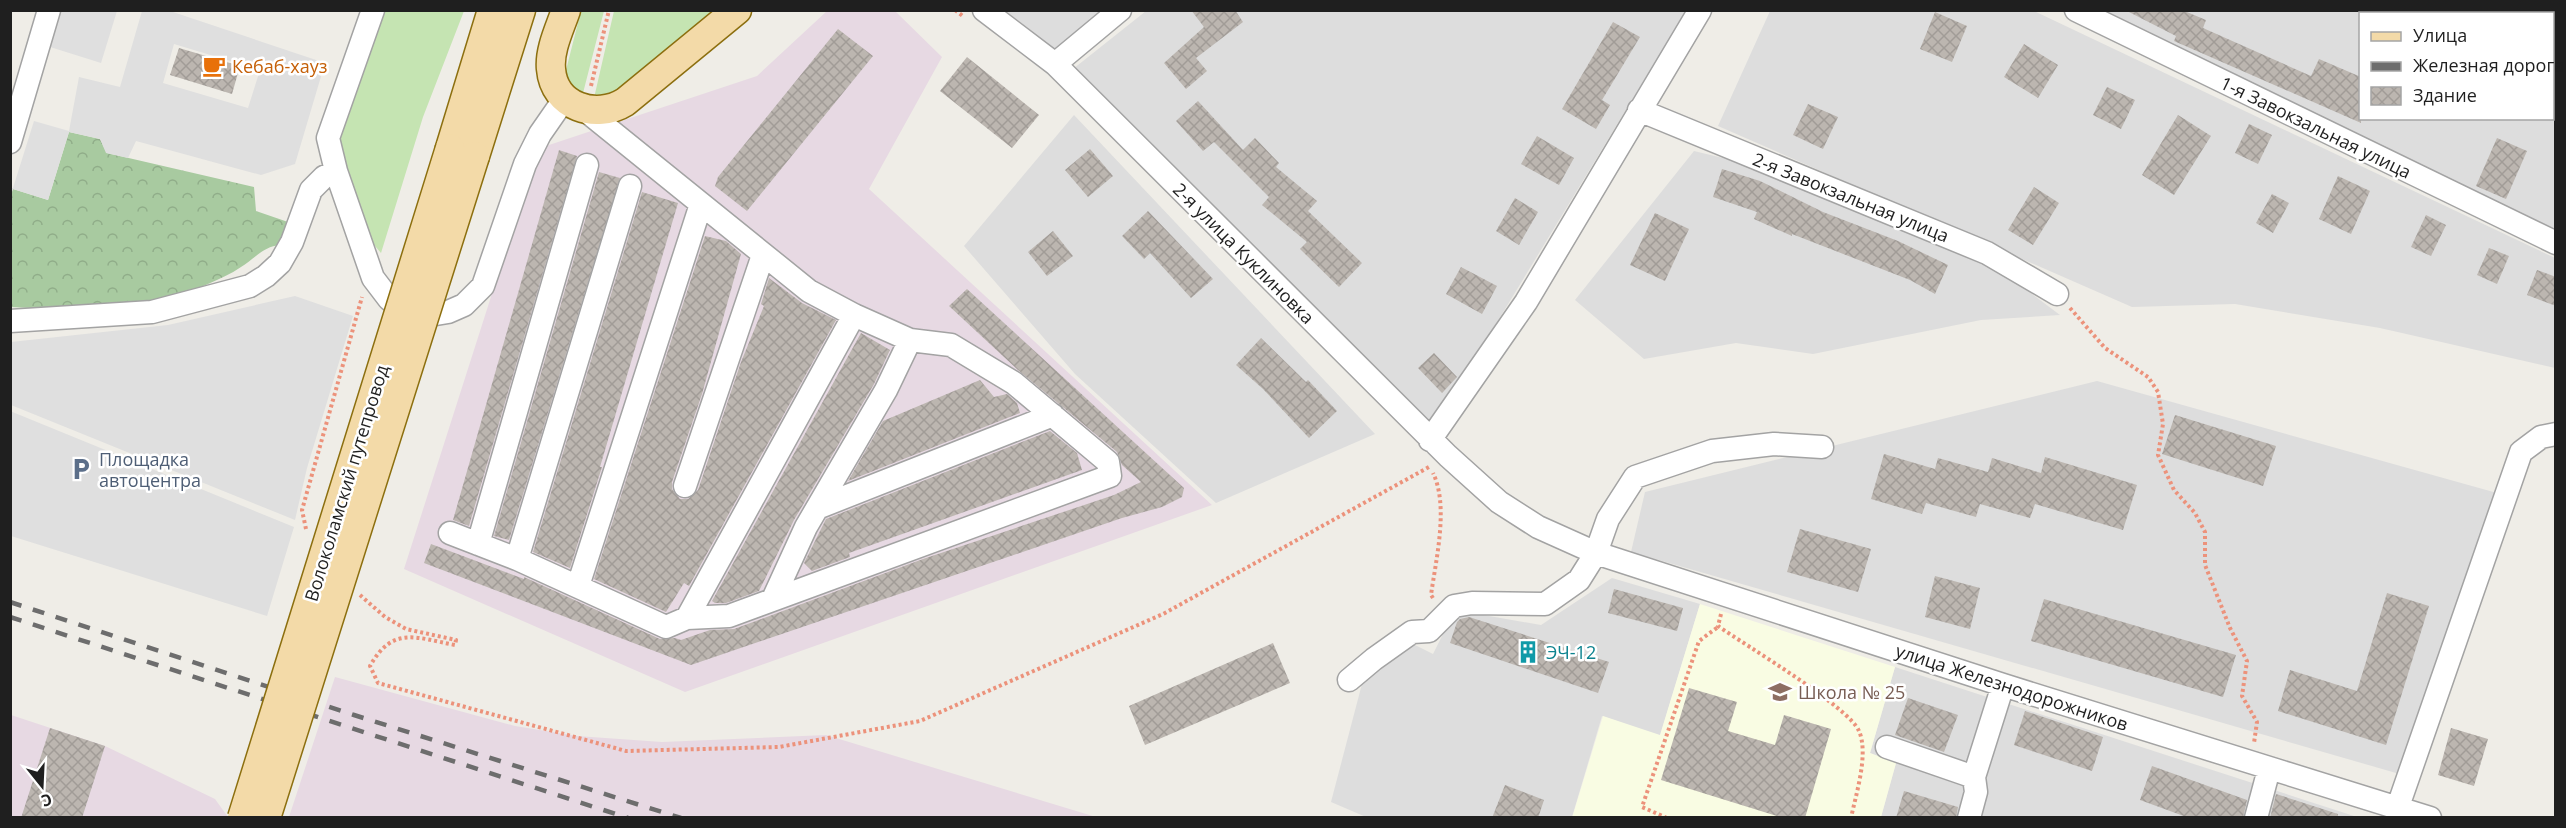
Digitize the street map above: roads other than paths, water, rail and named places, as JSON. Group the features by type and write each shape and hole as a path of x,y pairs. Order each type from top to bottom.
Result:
{"main road":[{"path":"463,152 492,10"},
{"path":"463,152 521,10"},
{"path":"566,10 551,60 553,79 575,104 606,110 625,102 737,10"},
{"name":"Волоколамский путепровод","path":"242,818 463,152"},
{"name":"Волоколамский путепровод","path":"266,818 463,152"}],"street":[{"path":"10,142 50,10"},
{"path":"373,10 328,138 336,171 373,278 382,293 396,305 412,312 430,315 448,312 471,300 488,278 525,164 540,134 575,104 742,235 763,255 809,291 854,315 910,340 951,345 1014,382 1108,462 1110,476 729,616 687,618 666,627 517,559 450,533"},
{"name":"2-я улица Куклиновка","path":"984,10 1055,64 1430,440 1499,502"},
{"path":"1055,64 1120,10"},
{"path":"1430,440 1526,303 1700,10"},
{"name":"1-я Завокзальная улица","path":"2076,10 2556,243"},
{"name":"2-я Завокзальная улица","path":"1639,110 1987,253 2057,294"},
{"path":"478,544 587,165"},
{"path":"10,321 152,312 250,286 280,263 292,242 311,190 324,177 336,171"},
{"path":"517,559 630,186"},
{"path":"578,586 701,204"},
{"path":"685,486 763,255"},
{"path":"687,618 854,315"},
{"path":"773,599 806,527 886,390 910,340"},
{"path":"817,508 1053,415"},
{"path":"2396,813 2521,452 2541,438 2556,434"},
{"path":"1349,680 1412,632 1429,632 1454,606 1472,603 1545,604 1579,580 1596,553 1608,519 1635,477 1712,451 1774,444 1821,447"},
{"name":"улица Железнодорожников","path":"1499,502 1538,527 1596,553 2259,766 2396,813 2430,818"},
{"path":"1969,818 1976,792 1974,777 2003,685"},
{"path":"1887,747 1974,777"},
{"path":"2256,818 2259,766"}],"railway":[{"path":"10,602 354,715 681,818"},
{"path":"10,617 628,818"}],"place":[{"name":"Кебаб-хауз","path":"214,66"},
{"name":"Площадка автоцентра","path":"81,469"},
{"name":"ЭЧ-12","path":"1528,652"},
{"name":"Школа № 25","path":"1780,692"}]}
